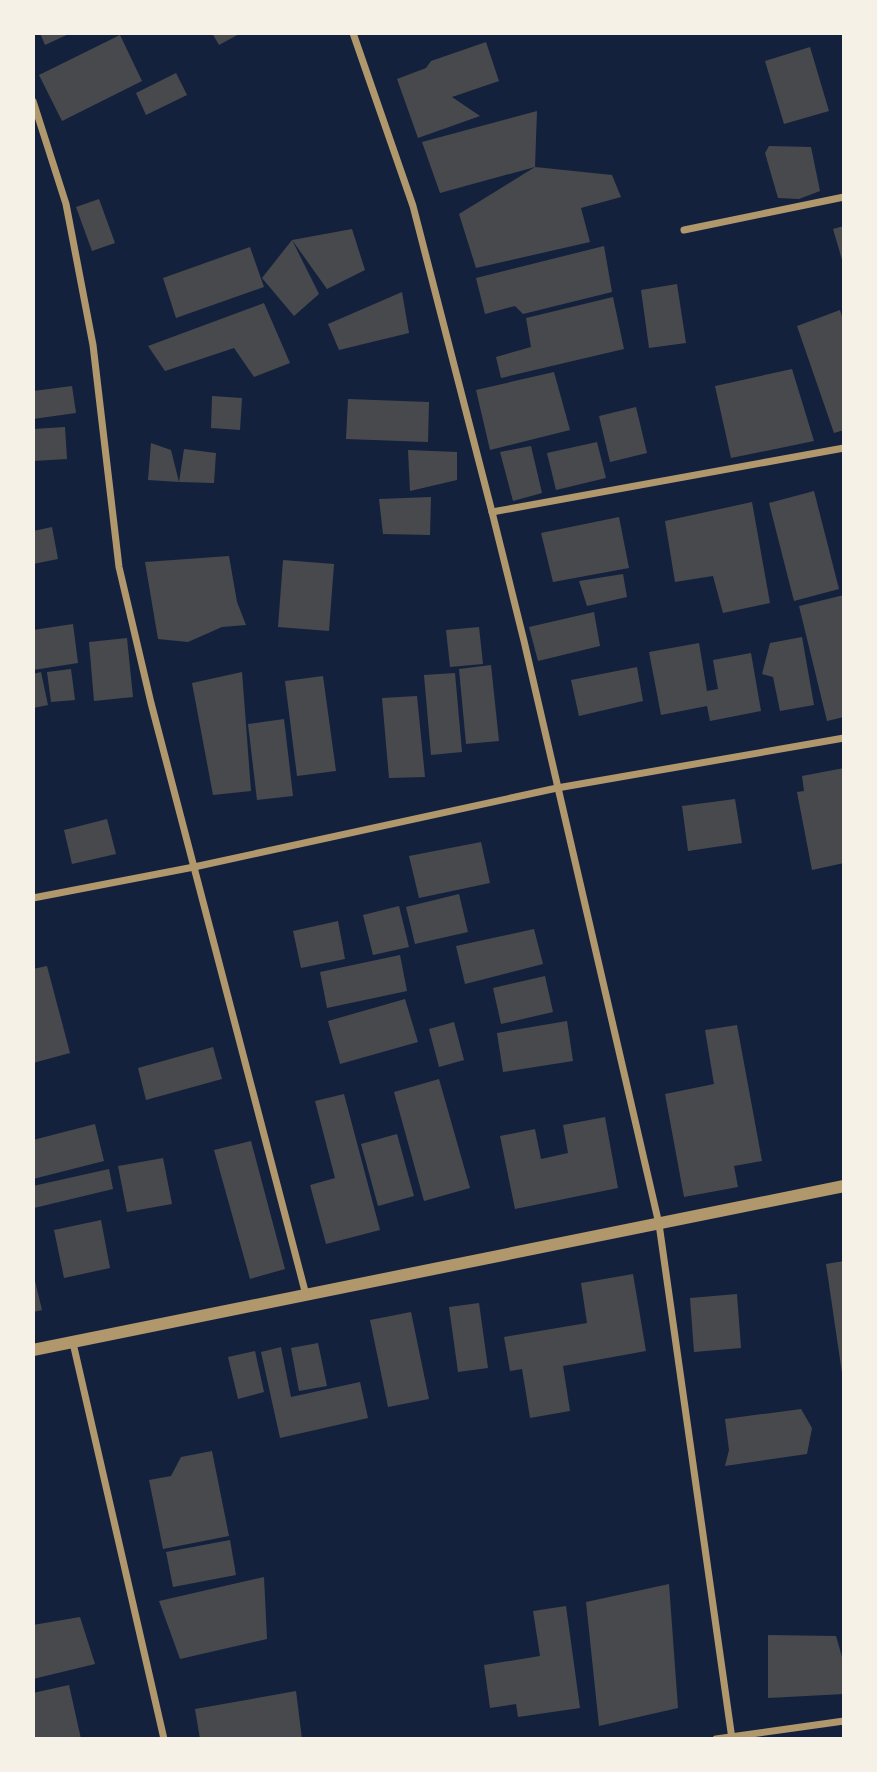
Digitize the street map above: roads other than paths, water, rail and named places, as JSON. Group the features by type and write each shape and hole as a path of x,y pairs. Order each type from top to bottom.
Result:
{"street":[{"path":"353,33 413,206 492,512 659,1224 731,1738"},
{"path":"33,102 66,204 93,345 119,567 151,703 306,1296"},
{"path":"684,230 844,197"},
{"path":"492,512 844,448"},
{"path":"33,898 194,867 557,788 844,738"},
{"path":"33,1350 844,1186"},
{"path":"73,1343 164,1739"},
{"path":"716,1739 844,1721"}]}
